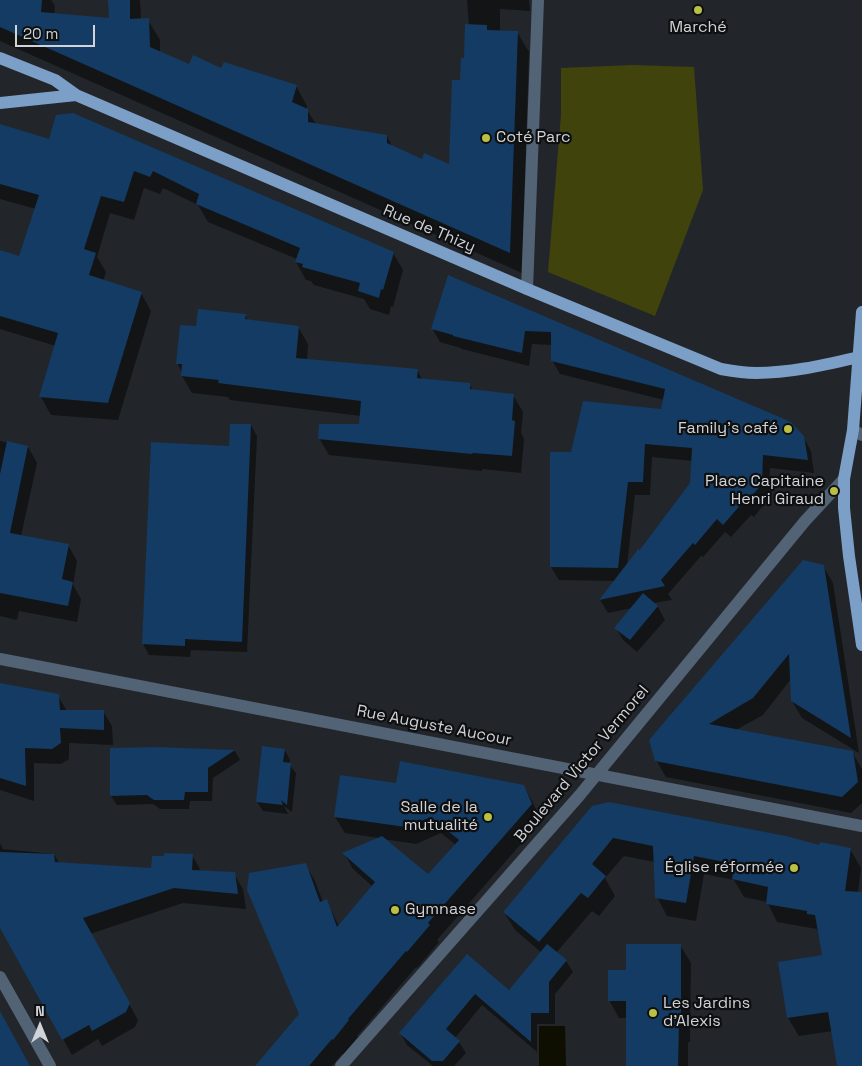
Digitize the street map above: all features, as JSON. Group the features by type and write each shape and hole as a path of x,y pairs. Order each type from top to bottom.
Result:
{"main road":[{"name":"Rue de Thizy","path":"0,58 55,80 76,94 527,289 721,369 754,373 786,372 860,356"},
{"path":"0,103 76,94"},
{"path":"862,312 857,432 844,479 844,508 849,556 862,645"}],"street":[{"path":"527,289 538,0"},
{"name":"Boulevard Victor Vermorel","path":"341,1066 597,774 805,522 844,479"},
{"name":"Rue Auguste Aucour","path":"0,659 862,826"},
{"path":"0,977 50,1066"}],"shaded area":[{"path":"633,65 694,67 703,190 655,316 548,272 561,115 561,68"},
{"path":"539,1026 565,1026 566,1066 539,1066"}],"building":[{"path":"0,0 42,0 41,12 109,18 108,0 130,0 130,19 149,18 150,47 189,64 193,55 221,68 224,62 297,85 292,102 308,109 308,122 387,135 387,143 422,159 424,153 449,164 452,80 460,80 461,58 464,58 465,24 487,25 487,30 518,31 510,253 0,27"},
{"path":"73,113 394,252 379,298 358,291 360,283 302,267 303,264 295,262 300,248 196,204 199,194 153,171 150,177 134,171 124,202 101,196 84,249 96,253 89,275 142,292 108,403 39,397 58,333 0,316 0,250 19,256 39,195 0,184 0,124 49,139 56,115"},
{"path":"448,275 791,422 804,436 808,460 763,455 762,484 723,525 717,519 695,545 693,543 661,580 665,586 599,600 690,483 692,448 645,444 643,482 628,482 618,568 550,567 550,452 571,452 583,401 661,409 665,389 551,361 551,332 525,331 522,353 431,329"},
{"path":"198,309 246,314 245,319 299,326 296,358 418,369 417,378 470,383 470,389 514,394 512,420 515,421 512,456 318,439 319,424 359,424 361,401 218,383 219,380 181,376 182,364 176,364 180,325 196,326"},
{"path":"230,424 251,424 242,642 185,639 185,646 142,644 151,442 229,446"},
{"path":"7,441 28,446 10,533 69,544 62,579 73,582 68,606 0,593 0,474"},
{"path":"803,560 824,565 851,738 791,701 789,654 753,698 709,724 853,751 858,782 842,797 655,761 649,740"},
{"path":"643,593 658,606 630,640 614,628"},
{"path":"0,683 59,694 60,710 104,710 104,730 60,728 61,743 52,749 25,748 26,786 0,778"},
{"path":"262,746 285,749 283,762 291,763 287,805 281,800 283,805 256,802"},
{"path":"157,747 235,750 208,768 208,792 185,792 184,800 154,800 147,795 110,796 110,748"},
{"path":"400,761 524,785 532,804 428,923 430,925 309,1066 255,1066 299,1014 247,890 249,873 306,863 320,902 327,899 337,927 375,882 342,853 382,836 428,874 459,840 431,817 406,827 334,817 340,775 396,783"},
{"path":"609,802 786,836 819,845 820,842 851,848 845,891 862,892 862,1066 837,1066 828,1012 787,1018 778,962 822,955 815,915 807,914 807,911 766,904 768,887 732,879 735,864 694,856 686,903 655,898 653,846 613,838 592,864 606,876 588,898 581,893 539,942 503,912 592,806"},
{"path":"0,852 54,854 55,862 151,868 152,856 164,856 164,853 193,854 192,870 235,872 238,894 174,888 83,918 130,1003 126,1012 92,1031 89,1025 62,1040 0,928"},
{"path":"547,944 567,960 549,982 549,1013 531,1013 531,1042 475,994 446,1029 460,1041 443,1061 432,1061 399,1033 467,954 509,990"},
{"name":"Les Jardins d'Alexis","path":"626,944 681,944 681,1025 679,1025 678,1066 626,1066 626,1001 608,1001 608,970 626,970"},
{"path":"0,1011 30,1066 0,1066"}],"place":[{"name":"Marché","path":"698,10"},
{"name":"Coté Parc","path":"486,138"},
{"name":"Family's café","path":"788,429"},
{"name":"Place Capitaine Henri Giraud","path":"834,491"},
{"name":"Salle de la mutualité","path":"488,817"},
{"name":"Église réformée","path":"794,868"},
{"name":"Gymnase","path":"395,910"},
{"name":"Les Jardins d'Alexis","path":"653,1013"}]}
